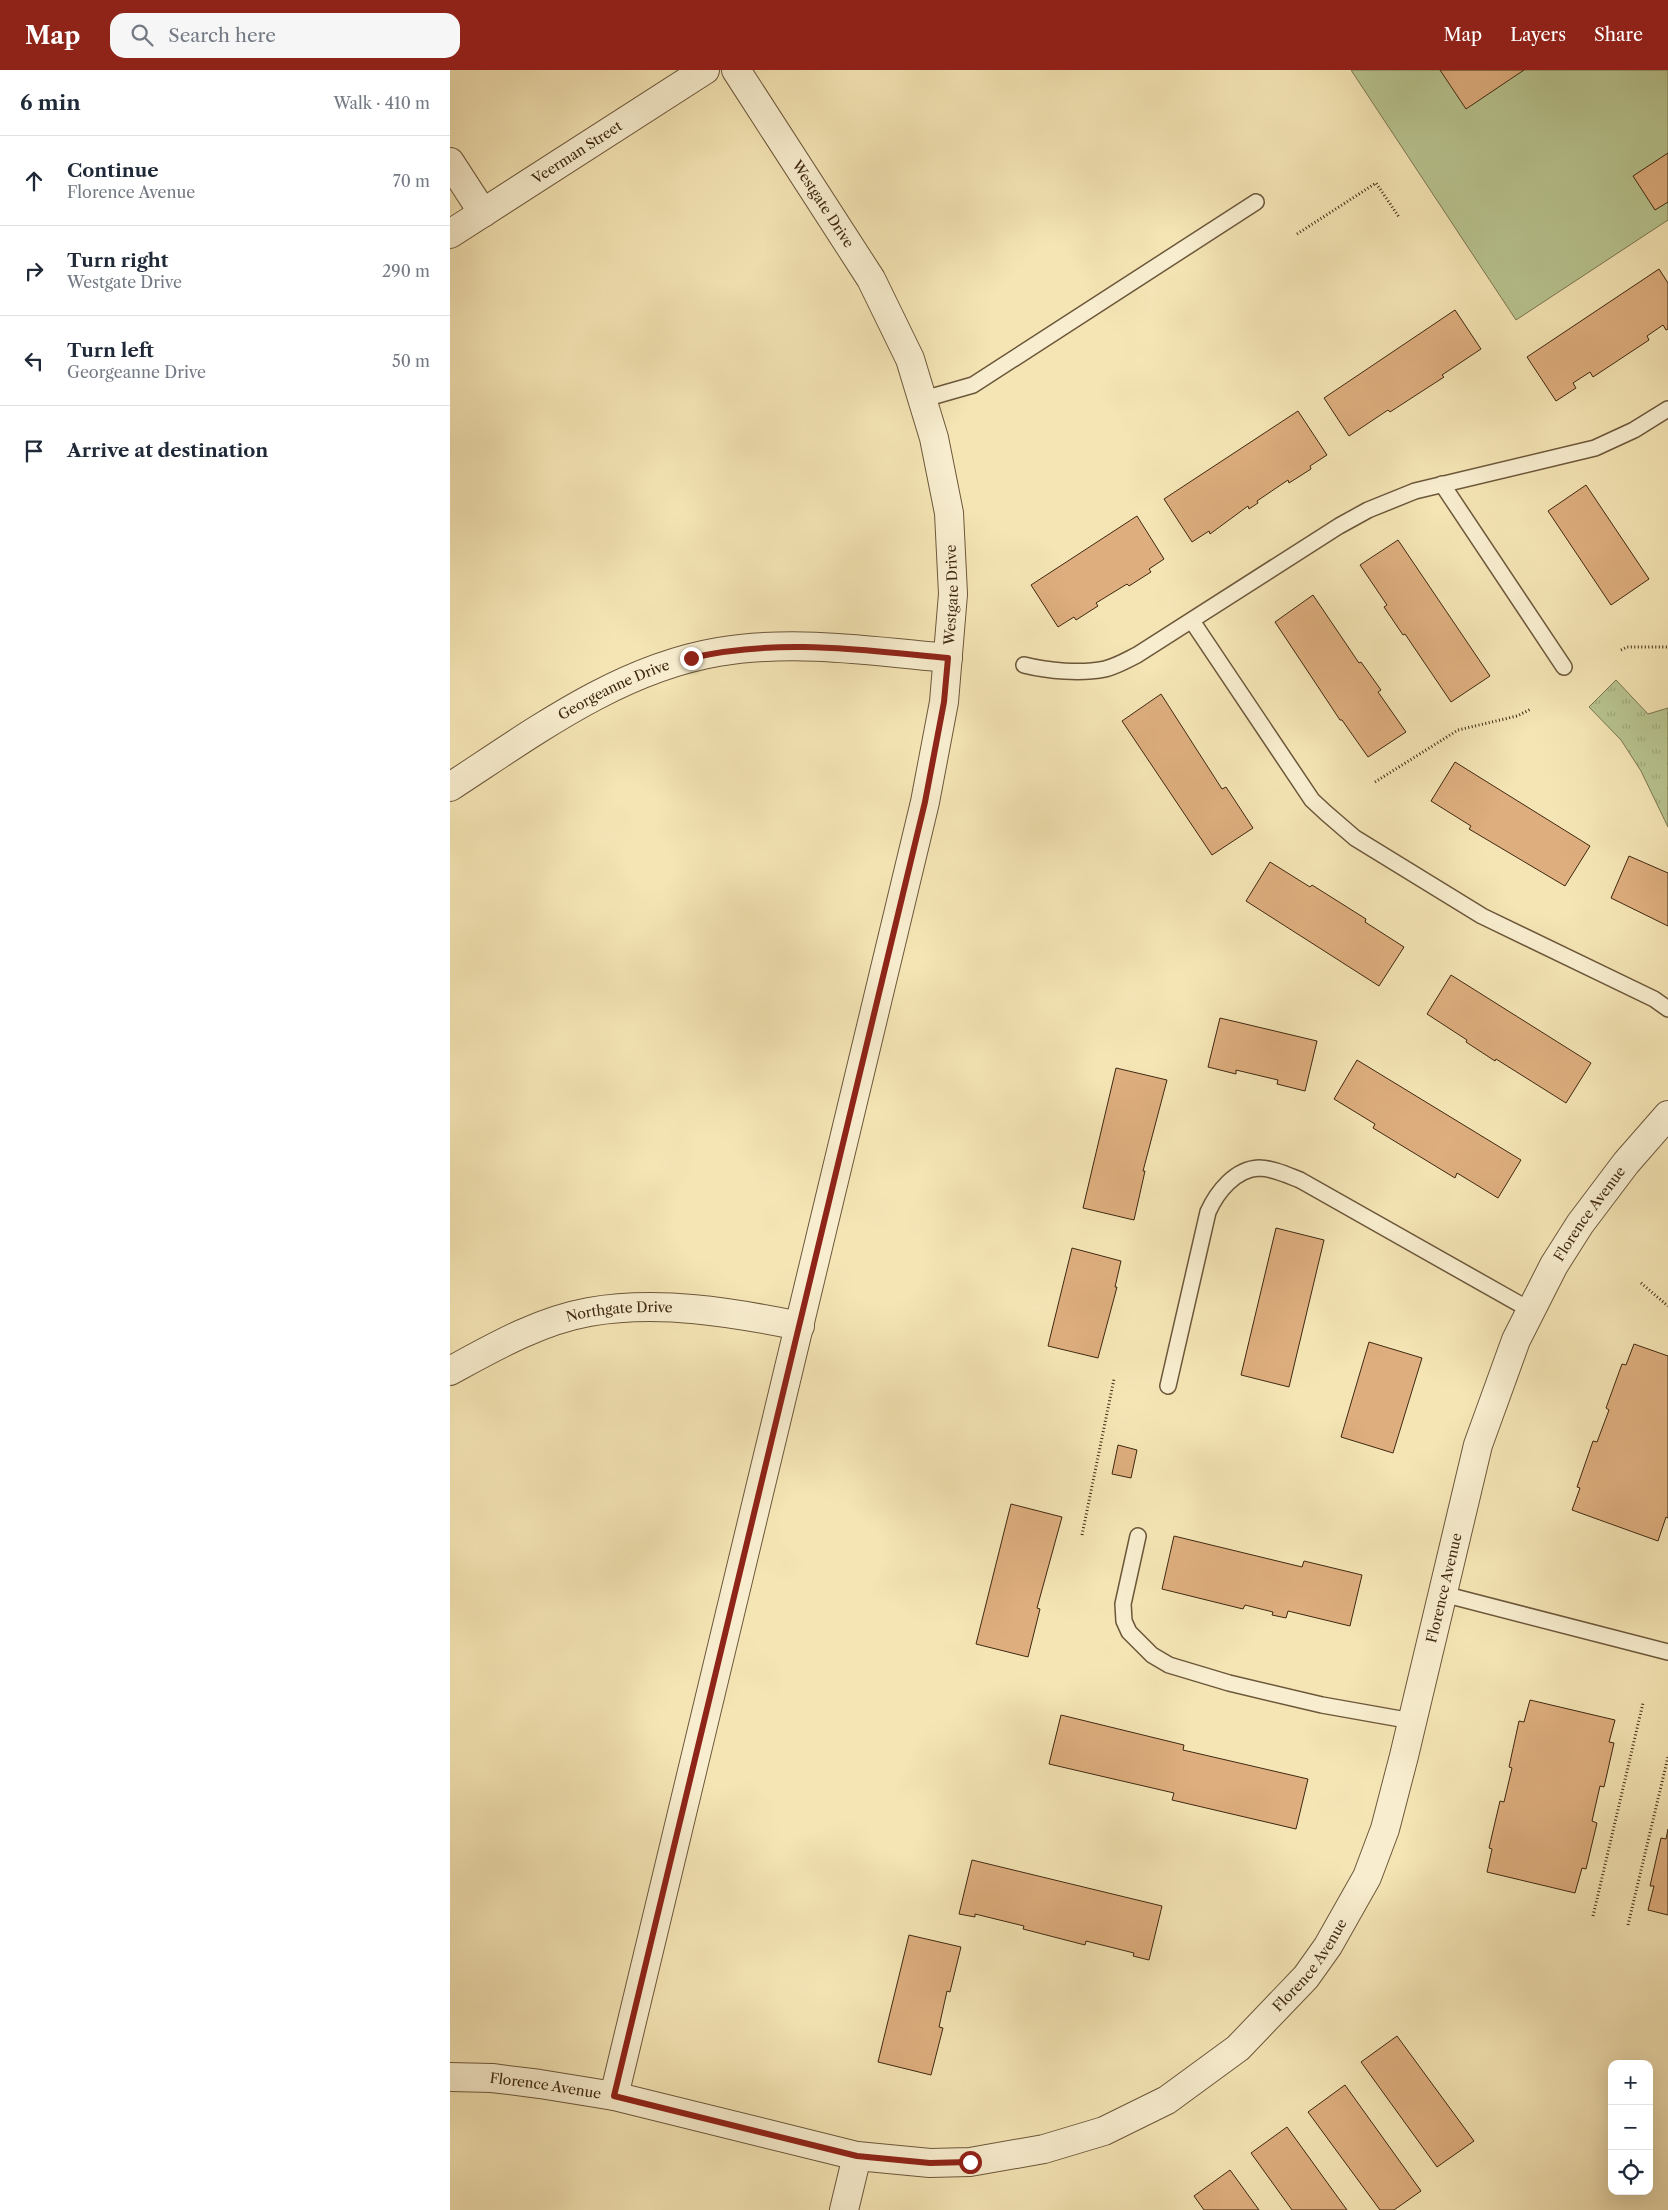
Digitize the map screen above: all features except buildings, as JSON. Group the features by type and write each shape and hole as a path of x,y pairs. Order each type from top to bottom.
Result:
{"street":[{"name":"Veerman Street","path":"450,234 705,70"},
{"name":"Westgate Drive","path":"614,2096 925,802 944,702 953,594 949,513 934,438 924,399 910,359 871,279 736,70"},
{"path":"450,162 483,213"},
{"name":"Georgeanne Drive","path":"450,787 569,710 631,679 691,658 719,652 804,646 948,658"},
{"name":"Florence Avenue","path":"450,2077 520,2081 614,2096 857,2156 930,2163 970,2162 1044,2149 1104,2131 1167,2100 1238,2048 1306,1977 1348,1914 1367,1876 1385,1829 1478,1445 1516,1340 1554,1265 1580,1224 1626,1163 1668,1115"},
{"name":"Northgate Drive","path":"450,1372 520,1334 589,1312 649,1308 690,1309 750,1316 800,1326"},
{"path":"844,2210 857,2156"}],"lane":[{"path":"924,399 973,385 1256,202"},
{"path":"1024,665 1072,671 1104,669 1138,654 1339,526 1368,510 1416,491 1595,448 1634,430 1668,408"},
{"path":"1442,484 1564,666"},
{"path":"1192,621 1312,800 1348,832 1482,916 1654,999 1668,1009"},
{"path":"1168,1386 1208,1212 1216,1195 1232,1180 1247,1171 1259,1168 1300,1180 1530,1310"},
{"path":"1138,1536 1123,1604 1124,1621 1129,1632 1152,1655 1169,1664 1229,1683 1322,1705 1412,1721"},
{"path":"1443,1594 1668,1652"}],"path":[{"path":"1297,234 1376,182 1399,218"},
{"path":"1621,650 1627,647 1668,647"},
{"path":"1375,782 1458,730 1517,716 1531,709"},
{"path":"1641,1283 1668,1306"},
{"path":"1082,1535 1114,1379"},
{"path":"1592,1916 1643,1703"},
{"path":"1628,1925 1668,1757"}],"green space":[{"path":"1351,70 1668,70 1668,220 1516,320"},
{"path":"1616,680 1648,714 1668,708 1668,827 1641,771 1621,740 1589,707"}],"route":[{"path":"691,658 719,652 777,646 804,646 948,658 944,702 925,802 614,2096 857,2156 930,2163 970,2162"}]}
